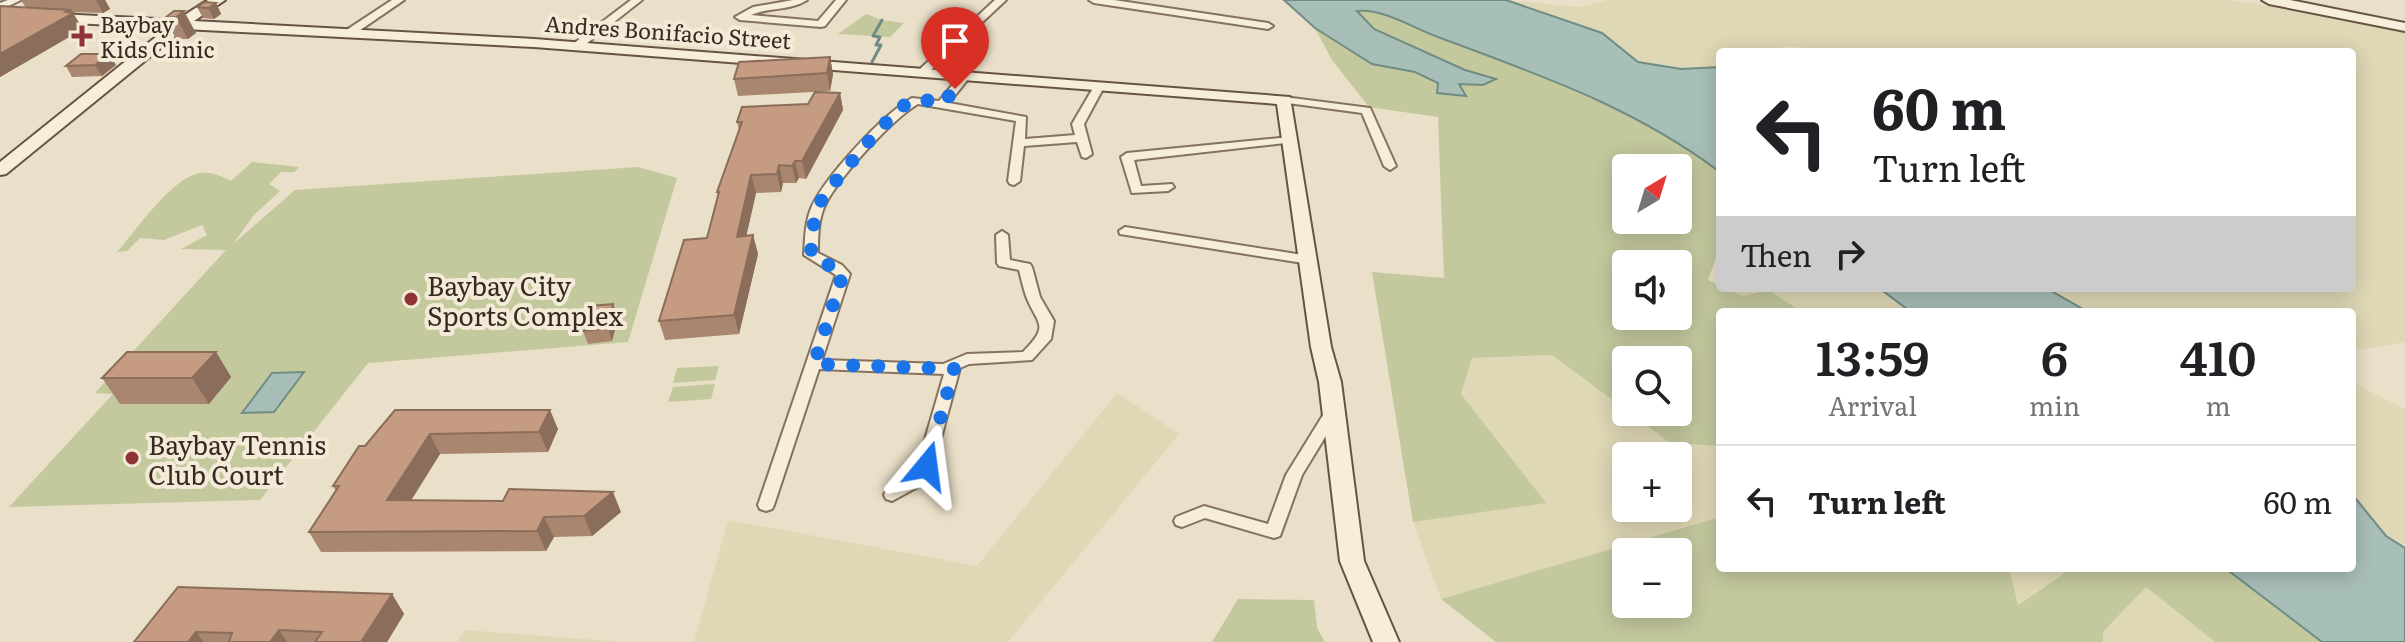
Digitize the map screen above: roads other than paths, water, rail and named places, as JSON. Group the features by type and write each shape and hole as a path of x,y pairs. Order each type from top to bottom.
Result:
{"street":[{"path":"0,7 16,0"},
{"path":"0,170 182,23 218,0"},
{"path":"349,33 399,0"},
{"path":"577,46 637,0"},
{"path":"802,0 788,5 761,5 740,17 821,24 841,0"},
{"path":"924,71 1001,0"},
{"path":"1094,0 1146,3 1268,26"},
{"path":"2269,0 2405,27"},
{"name":"Andres Bonifacio Street","path":"0,15 577,46 1284,100 1366,110 1390,166"},
{"path":"942,104 967,74"},
{"path":"1086,154 1078,124 1100,85"},
{"path":"766,505 843,274 811,255 818,205 885,125 908,102 920,100 1021,119 1014,181"},
{"path":"1284,100 1333,411 1352,561 1386,642"},
{"path":"1018,143 1080,138"},
{"path":"1168,187 1136,190 1128,155 1290,140"},
{"path":"1125,231 1309,260"},
{"path":"814,364 953,368 967,359 1025,358 1046,333 1047,321 1033,297 1025,267 1004,263 1002,235"},
{"path":"892,495 914,482 925,468 953,368"},
{"path":"1182,521 1204,512 1274,532 1294,475 1333,411"}],"water":[{"path":"1284,0 1506,0 1602,33 1638,62 1681,69 1716,67 1716,169 1619,110 1388,16 1357,11 1374,29 1465,70 1496,79 1483,85 1459,84 1466,96 1437,93 1438,83 1415,72 1372,64 1315,28"},
{"path":"1884,292 2053,292 2081,308 1906,308"},
{"path":"304,372 274,412 242,413 272,373"},
{"path":"2356,499 2386,536 2405,548 2405,642 2322,642 2230,572 2356,572"}],"waterway":[{"path":"872,62 881,45 876,45 880,37 873,36 882,20"}],"place":[{"name":"Baybay Kids Clinic","path":"82,36"},
{"name":"Baybay City Sports Complex","path":"411,299"},
{"name":"Baybay Tennis Club Court","path":"132,458"}]}
